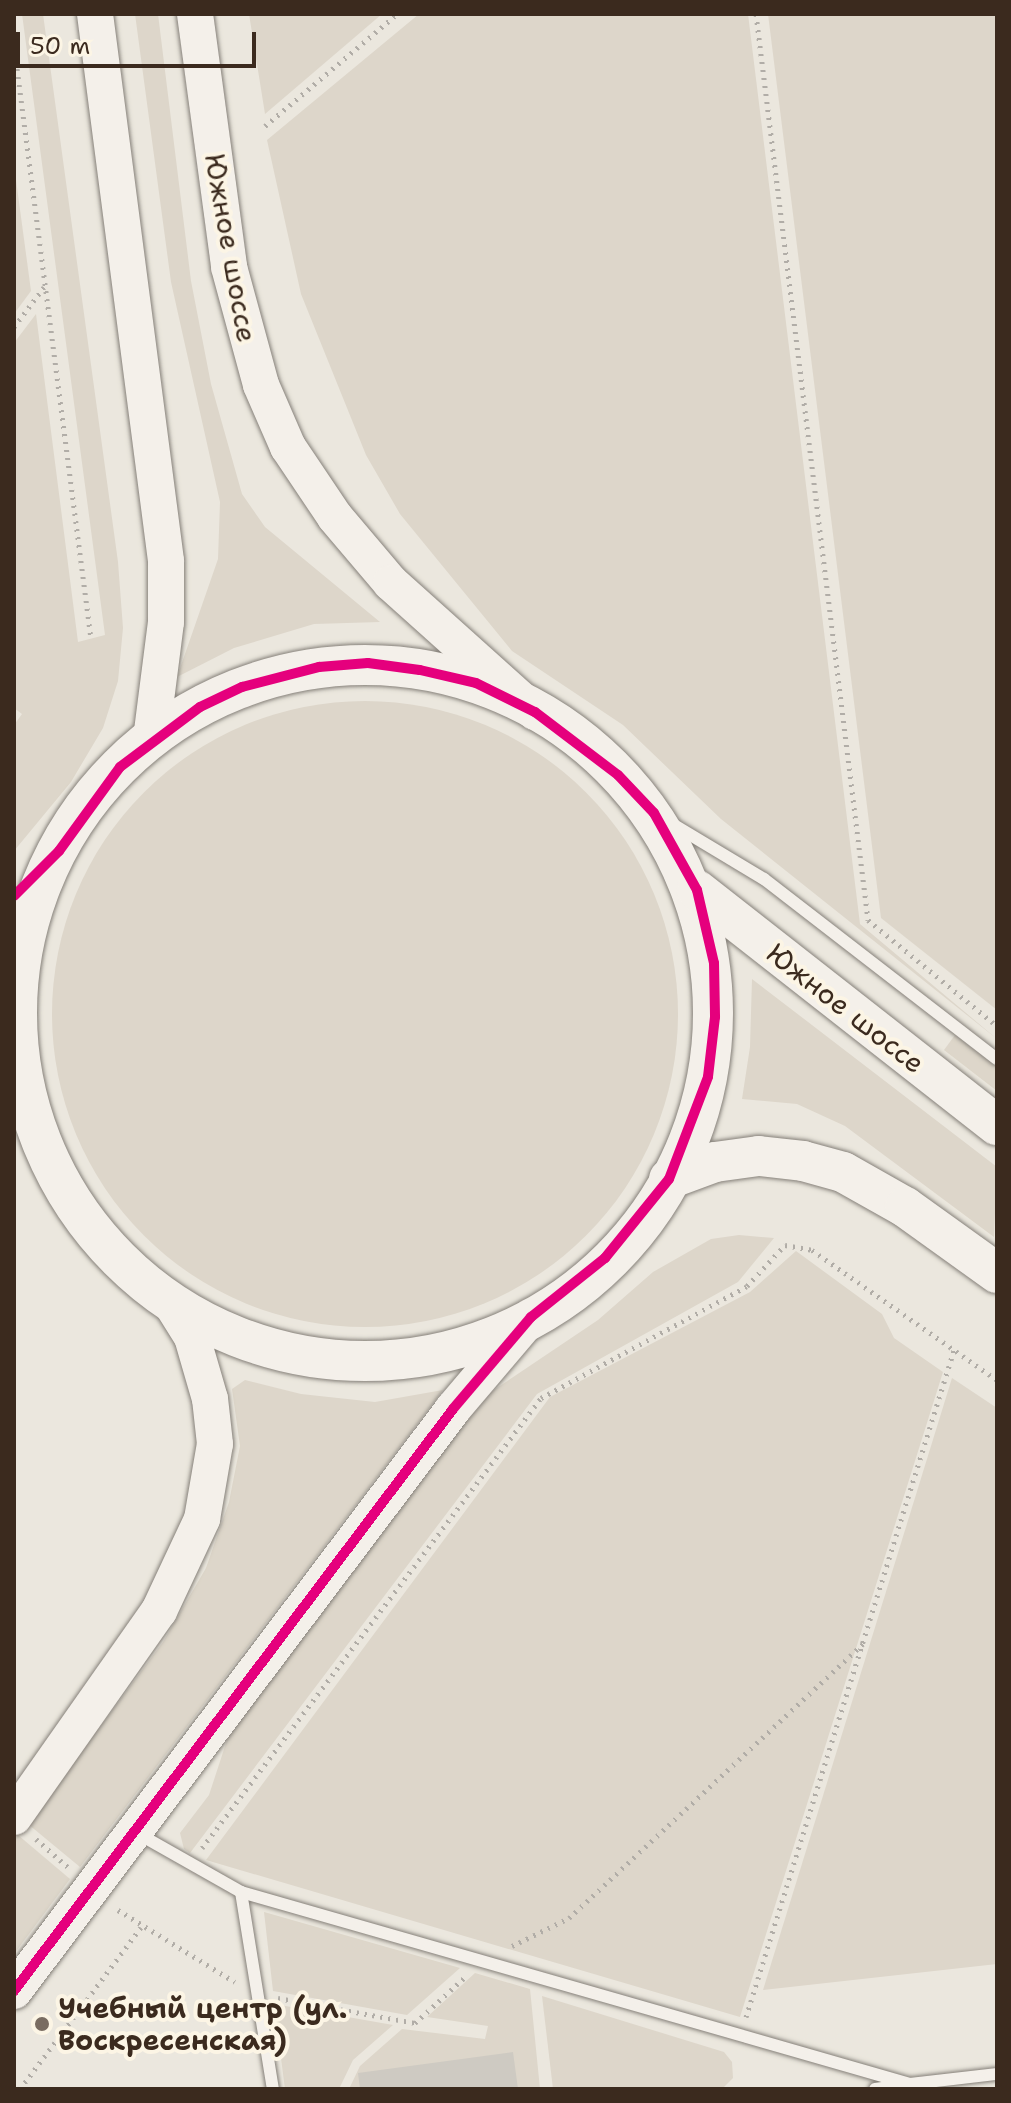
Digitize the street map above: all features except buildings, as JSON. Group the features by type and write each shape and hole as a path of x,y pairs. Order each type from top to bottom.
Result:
{"main road":[{"path":"95,14 166,561 166,622 151,739"},
{"name":"Южное шоссе","path":"195,14 229,267 256,372 288,447 335,517 391,583 535,712"},
{"path":"14,1991 453,1409 531,1317 605,1258 669,1179 708,1077 715,1017 714,963 697,890 654,813 618,775 535,712 476,683 368,663 319,667 242,687 151,739 120,767 20,911 14,1023 18,1087 28,1140 92,1231 173,1306 192,1337 210,1399 215,1444 202,1519 159,1611 20,1823"},
{"name":"Южное шоссе","path":"697,890 997,1125"},
{"path":"669,1179 715,1162 759,1156 843,1172 905,1207 997,1273"},
{"path":"173,1306 255,1344 304,1356 360,1360 413,1358 457,1347 531,1317"}],"lane":[{"path":"654,813 764,879 997,1059"},
{"path":"135,1832 241,1892 910,2084"},
{"path":"241,1892 273,2089"},
{"path":"875,2089 997,2074"}],"path":[{"path":"265,126 397,14"},
{"path":"756,14 868,920 997,1026"},
{"path":"14,45 91,639"},
{"path":"14,327 45,286"},
{"path":"189,1865 541,1398 558,1386 747,1286 785,1245 812,1250 997,1380"},
{"path":"740,2036 954,1350"},
{"path":"20,1823 141,1927 258,1995 415,2023 482,1961 569,1918 865,1642"},
{"path":"20,2089 141,1927"}],"shaded area":[{"path":"22,14 43,14 118,562 123,628 118,681 103,728 71,782 14,851 14,725 22,714 14,708 14,343 36,314 78,642 105,635"},
{"path":"135,14 158,14 191,281 211,384 242,494 265,527 380,622 314,624 234,648 177,677 218,559 220,502 171,282"},
{"path":"249,14 382,14 265,114"},
{"path":"419,14 748,14 860,924 997,1039 721,819 623,725 512,651 400,514 366,455 301,294 267,140"},
{"path":"768,14 997,14 997,1010 881,918"},
{"path":"14,165 31,291 14,314"},
{"path":"365,701 426,707 485,725 539,754 586,793 625,840 654,894 672,953 678,1014 672,1075 654,1134 625,1188 586,1235 539,1274 485,1303 426,1321 365,1327 304,1321 245,1303 191,1274 144,1235 105,1188 76,1134 58,1075 52,1014 58,953 76,894 105,840 144,793 191,754 245,725 304,707"},
{"path":"752,979 997,1167 994,1237 845,1126 797,1104 742,1099 750,1047"},
{"path":"955,1035 997,1067 997,1091 944,1050"},
{"path":"739,1235 774,1238 738,1282 537,1394 190,1853 184,1849 180,1833 209,1795 230,1731 467,1415 494,1390 598,1320 653,1272 711,1239"},
{"path":"796,1251 882,1314 894,1338 943,1372 740,2017 206,1860 550,1397 750,1292"},
{"path":"952,1378 997,1408 997,1964 763,1990"},
{"path":"245,1380 301,1394 375,1402 443,1390 80,1867 28,1824 163,1642 206,1568 229,1502 240,1446 232,1389"},
{"path":"18,1835 70,1879 14,1954 14,1841"},
{"path":"264,1912 460,1968 407,2015 273,1991"},
{"path":"475,1973 530,1989 540,2089 349,2089 360,2066 402,2029 485,2039 488,2026 427,2017"},
{"path":"542,1996 724,2052 732,2062 733,2078 722,2089 553,2089"},
{"path":"274,2004 393,2025 353,2060 339,2089 285,2089"}],"transit line":[{"path":"14,896 59,851 120,767 200,707 242,687 319,667 368,663 420,670 476,683 535,712 618,775 654,813 697,890 714,963 715,1017 708,1077 669,1179 605,1258 531,1317 453,1409 14,1991"}],"place":[{"name":"Учебный центр (ул. Воскресенская)","path":"42,2024"}]}
